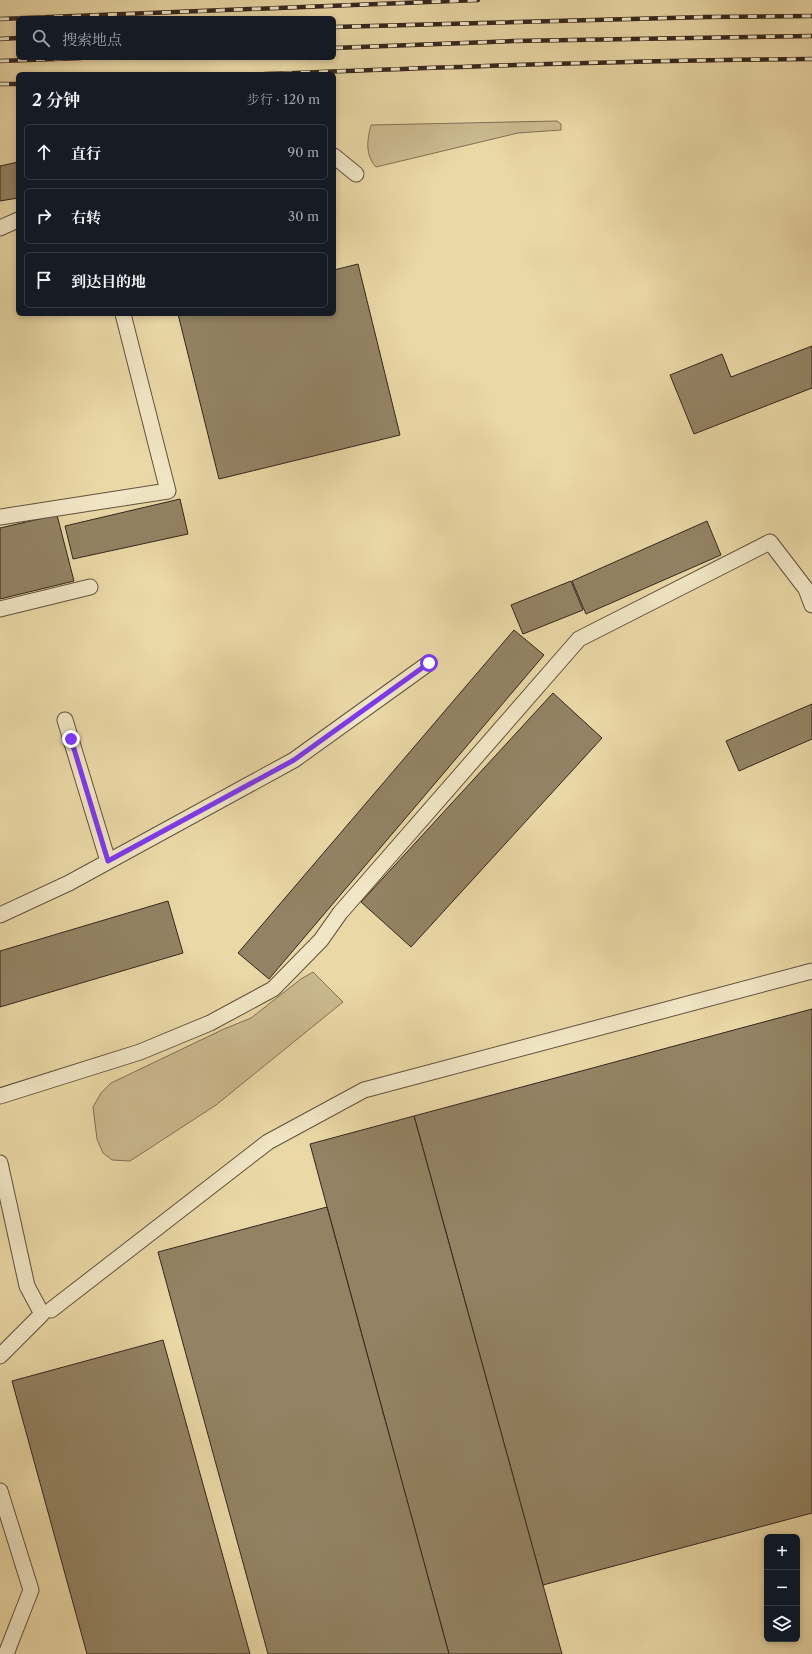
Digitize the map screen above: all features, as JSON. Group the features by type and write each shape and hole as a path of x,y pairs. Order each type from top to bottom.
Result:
{"lane":[{"path":"336,158 356,174"},
{"path":"0,228 16,221"},
{"path":"0,517 168,491 124,316"},
{"path":"0,1096 140,1052 210,1023 273,989 321,940 340,913 579,639 770,542 806,589 812,605"},
{"path":"0,609 90,587"},
{"path":"0,915 69,883 294,760 429,663"},
{"path":"65,720 108,861"},
{"path":"51,1310 268,1142 364,1090 812,971"},
{"path":"0,1163 26,1286 42,1314 0,1356"},
{"path":"0,1491 31,1590 6,1654"}],"shaded area":[{"path":"557,121 561,124 561,130 518,133 376,167 370,157 368,147 371,125"},
{"path":"313,972 343,1002 216,1105 130,1161 112,1160 103,1153 97,1139 93,1107 101,1093 111,1083 224,1029 251,1018 301,979"}],"building":[{"path":"16,162 16,198 0,201 0,166"},
{"path":"358,264 400,435 219,479 178,316 336,316 336,270"},
{"path":"812,346 812,388 694,434 670,375 722,354 731,377"},
{"path":"180,499 188,534 73,559 65,526"},
{"path":"57,515 74,581 0,599 0,528"},
{"path":"707,521 721,555 586,614 572,581"},
{"path":"571,581 583,610 523,634 511,605"},
{"path":"514,630 544,655 269,979 238,953"},
{"path":"553,693 602,738 411,947 361,902"},
{"path":"812,704 812,739 739,771 726,741"},
{"path":"168,901 183,953 0,1007 0,951"},
{"path":"812,1009 812,1513 543,1585 414,1116"},
{"path":"414,1116 562,1654 449,1654 310,1144"},
{"path":"327,1207 449,1654 268,1654 158,1252"},
{"path":"163,1340 250,1654 87,1654 12,1381"}],"railway":[{"path":"75,16 478,0"},
{"path":"336,27 707,17 812,16"},
{"path":"0,19 16,18"},
{"path":"336,48 514,41 812,36"},
{"path":"0,39 16,38"},
{"path":"316,72 607,62 812,59"},
{"path":"0,61 27,60"},
{"path":"0,84 16,84"}],"route":[{"path":"71,739 108,861 294,760 429,663"}]}
